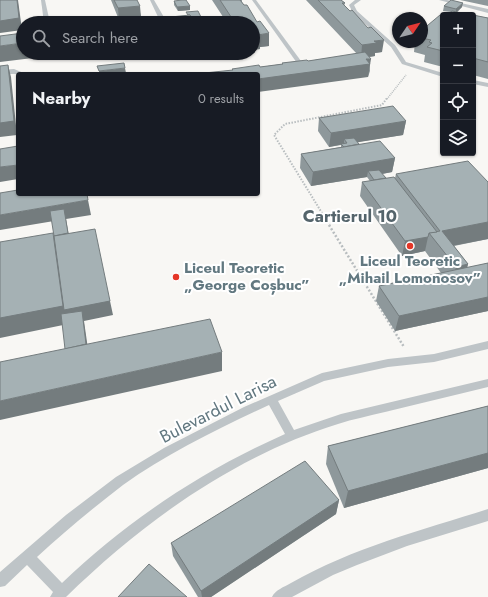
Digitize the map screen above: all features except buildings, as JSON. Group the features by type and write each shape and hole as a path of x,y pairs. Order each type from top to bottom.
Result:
{"lane":[{"path":"43,0 46,16"},
{"path":"152,0 160,16"},
{"path":"254,0 302,62 291,63"},
{"path":"358,0 352,5 355,12 393,46 404,63 440,74"},
{"path":"441,0 488,11"},
{"path":"0,72 17,72"},
{"path":"476,83 488,85"},
{"name":"Bulevardul Larisa","path":"0,581 70,519 120,481 168,451 270,399 322,377 388,363 434,358 488,345"},
{"path":"27,556 60,594 123,537 183,495 232,465 292,436 336,420 488,383"},
{"path":"270,399 292,436"},
{"path":"279,597 312,578 380,549 488,515"}],"path":[{"path":"412,360 274,135 285,124 382,106 413,67"}],"place":[{"name":"Liceul Teoretic „Mihail Lomonosov”","path":"410,246"},
{"name":"Liceul Teoretic „George Coșbuc”","path":"176,277"}],"district":[{"name":"Cartierul 10","path":"350,216"}]}
